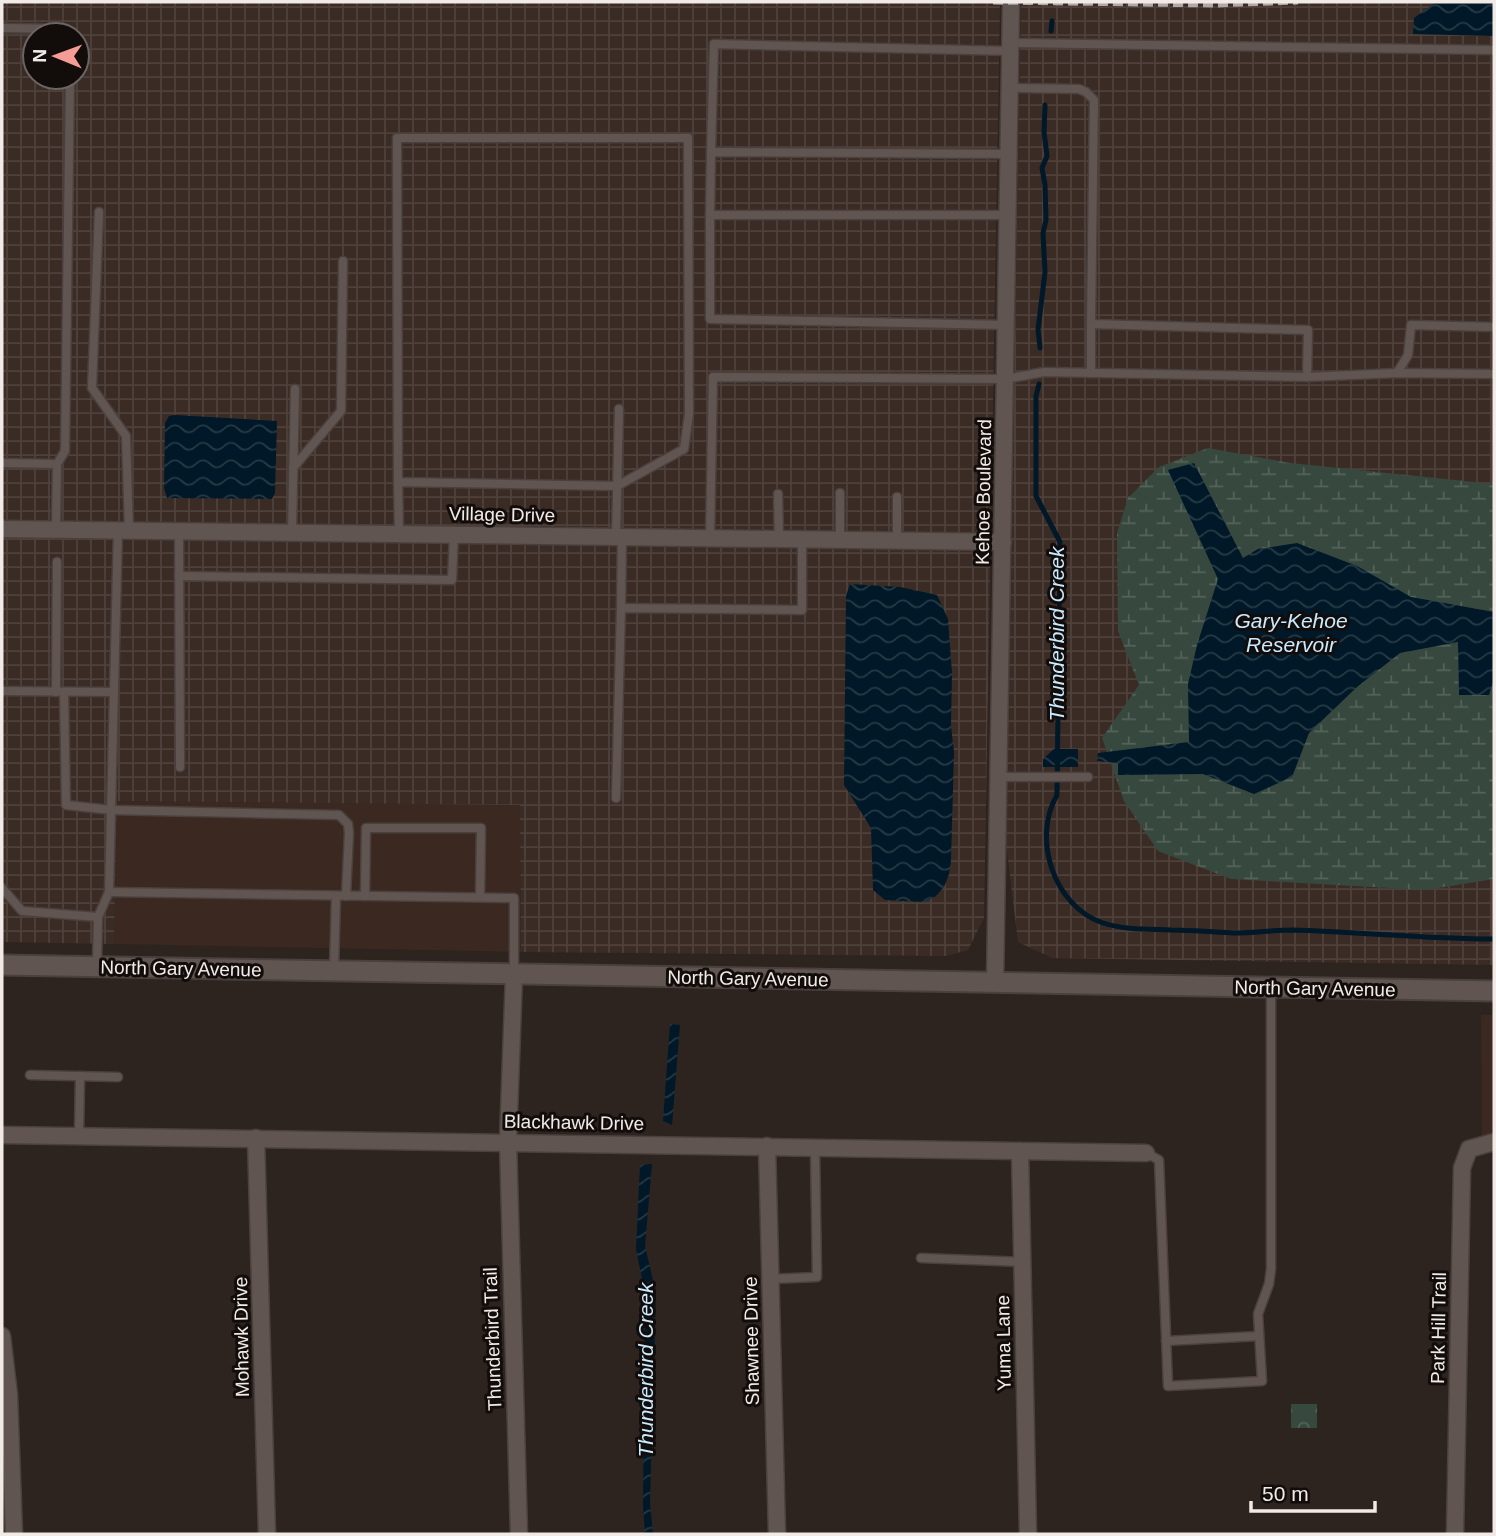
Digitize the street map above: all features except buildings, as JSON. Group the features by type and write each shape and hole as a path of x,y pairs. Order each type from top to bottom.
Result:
{"street":[{"name":"Kehoe Boulevard","path":"995,983 1012,2"},
{"name":"Village Drive","path":"2,529 1003,542"},
{"name":"North Gary Avenue","path":"2,965 1494,991"},
{"name":"Thunderbird Trail","path":"514,974 508,1142 519,1534"},
{"name":"Blackhawk Drive","path":"2,1135 1146,1153"},
{"name":"Mohawk Drive","path":"256,1138 267,1534"},
{"name":"Park Hill Trail","path":"1455,1534 1462,1168 1469,1149 1494,1142"},
{"name":"Shawnee Drive","path":"767,1146 777,1534"},
{"name":"Yuma Lane","path":"1020,1151 1028,1534"},
{"path":"2,1336 9,1395 10,1525"}],"lane":[{"path":"2,28 21,28"},
{"path":"1007,325 710,319 714,44 1494,50"},
{"path":"1010,88 1079,89 1094,100 1091,373"},
{"path":"57,529 57,464 65,451 70,91"},
{"path":"398,482 617,486 684,449 689,414 688,138 397,138 398,482 399,533"},
{"path":"711,152 1009,154"},
{"path":"97,966 98,917 109,892 125,436 92,388 99,212"},
{"path":"710,215 1009,215"},
{"path":"293,468 341,411 343,261"},
{"path":"1091,324 1308,330 1307,377"},
{"path":"1397,373 1408,355 1410,325 1494,327"},
{"path":"710,538 713,377 1006,379 1044,372 1307,377 1397,373 1494,374"},
{"path":"292,532 295,389"},
{"path":"616,798 621,608 617,486 619,409"},
{"path":"2,463 57,464"},
{"path":"778,494 779,539"},
{"path":"840,494 840,540"},
{"path":"897,497 897,541"},
{"path":"179,530 180,767"},
{"path":"179,576 452,580 454,534"},
{"path":"621,608 802,610 802,539"},
{"path":"57,562 66,805 111,810 339,815 348,824 349,833 346,896"},
{"path":"2,691 114,692"},
{"path":"998,777 1088,777"},
{"path":"365,896 366,828 481,828 480,897"},
{"path":"2,888 22,911 98,917"},
{"path":"109,892 514,898 514,974"},
{"path":"334,971 336,896"},
{"path":"1146,1153 1158,1160 1167,1386 1262,1381 1258,1314 1269,1284 1271,1269 1271,987"},
{"path":"30,1075 118,1077"},
{"path":"79,1135 80,1076"},
{"path":"770,1279 817,1277 815,1147"},
{"path":"921,1258 1022,1262"},
{"path":"1166,1341 1259,1336"}],"shaded area":[{"path":"2,2 1000,2 984,918 968,950 946,956 521,952 520,805 117,801 114,944 2,942"},
{"path":"1021,2 1494,2 1494,965 1052,958 1018,942 1006,843"},
{"path":"117,801 520,805 521,952 114,944"},
{"path":"1481,1015 1494,1015 1494,1153 1482,1153"}],"green space":[{"path":"1208,448 1290,463 1494,484 1494,879 1426,890 1231,879 1158,851 1124,801 1102,738 1139,685 1118,631 1117,533 1128,498 1159,467"},
{"path":"1291,1404 1317,1404 1317,1428 1291,1428"}],"water":[{"path":"1436,2 1494,2 1494,36 1413,34 1414,18"},
{"path":"169,416 277,421 275,493 272,499 167,498 164,488 165,423"},
{"name":"Gary-Kehoe Reservoir","path":"1194,463 1243,558 1258,549 1297,543 1357,566 1411,597 1494,612 1494,679 1489,695 1459,695 1458,642 1400,653 1357,687 1309,733 1292,777 1254,794 1203,774 1118,775 1118,763 1097,761 1098,753 1189,742 1188,684 1218,579 1168,470"},
{"path":"850,584 900,587 937,595 948,619 954,752 951,861 944,887 935,897 923,902 885,900 873,890 871,828 844,785 846,596"},
{"path":"1054,749 1078,749 1078,767 1043,767 1043,759"},
{"path":"670,1024 680,1025 672,1125 663,1121"},
{"path":"652,1164 645,1246 656,1293 650,1502 653,1534 645,1534 645,1294 636,1249 640,1165"}],"waterway":[{"name":"Thunderbird Creek","path":"1051,31 1052,21"},
{"name":"Thunderbird Creek","path":"1040,348 1038,330 1045,272 1045,185 1042,168 1047,156 1045,105"},
{"path":"1039,384 1036,396 1036,496 1060,542 1057,795 1050,812 1047,850 1052,869 1071,902 1103,923 1128,928 1234,933 1293,930 1494,939"}],"railway":[{"path":"993,2 1215,5 1298,2"}]}
